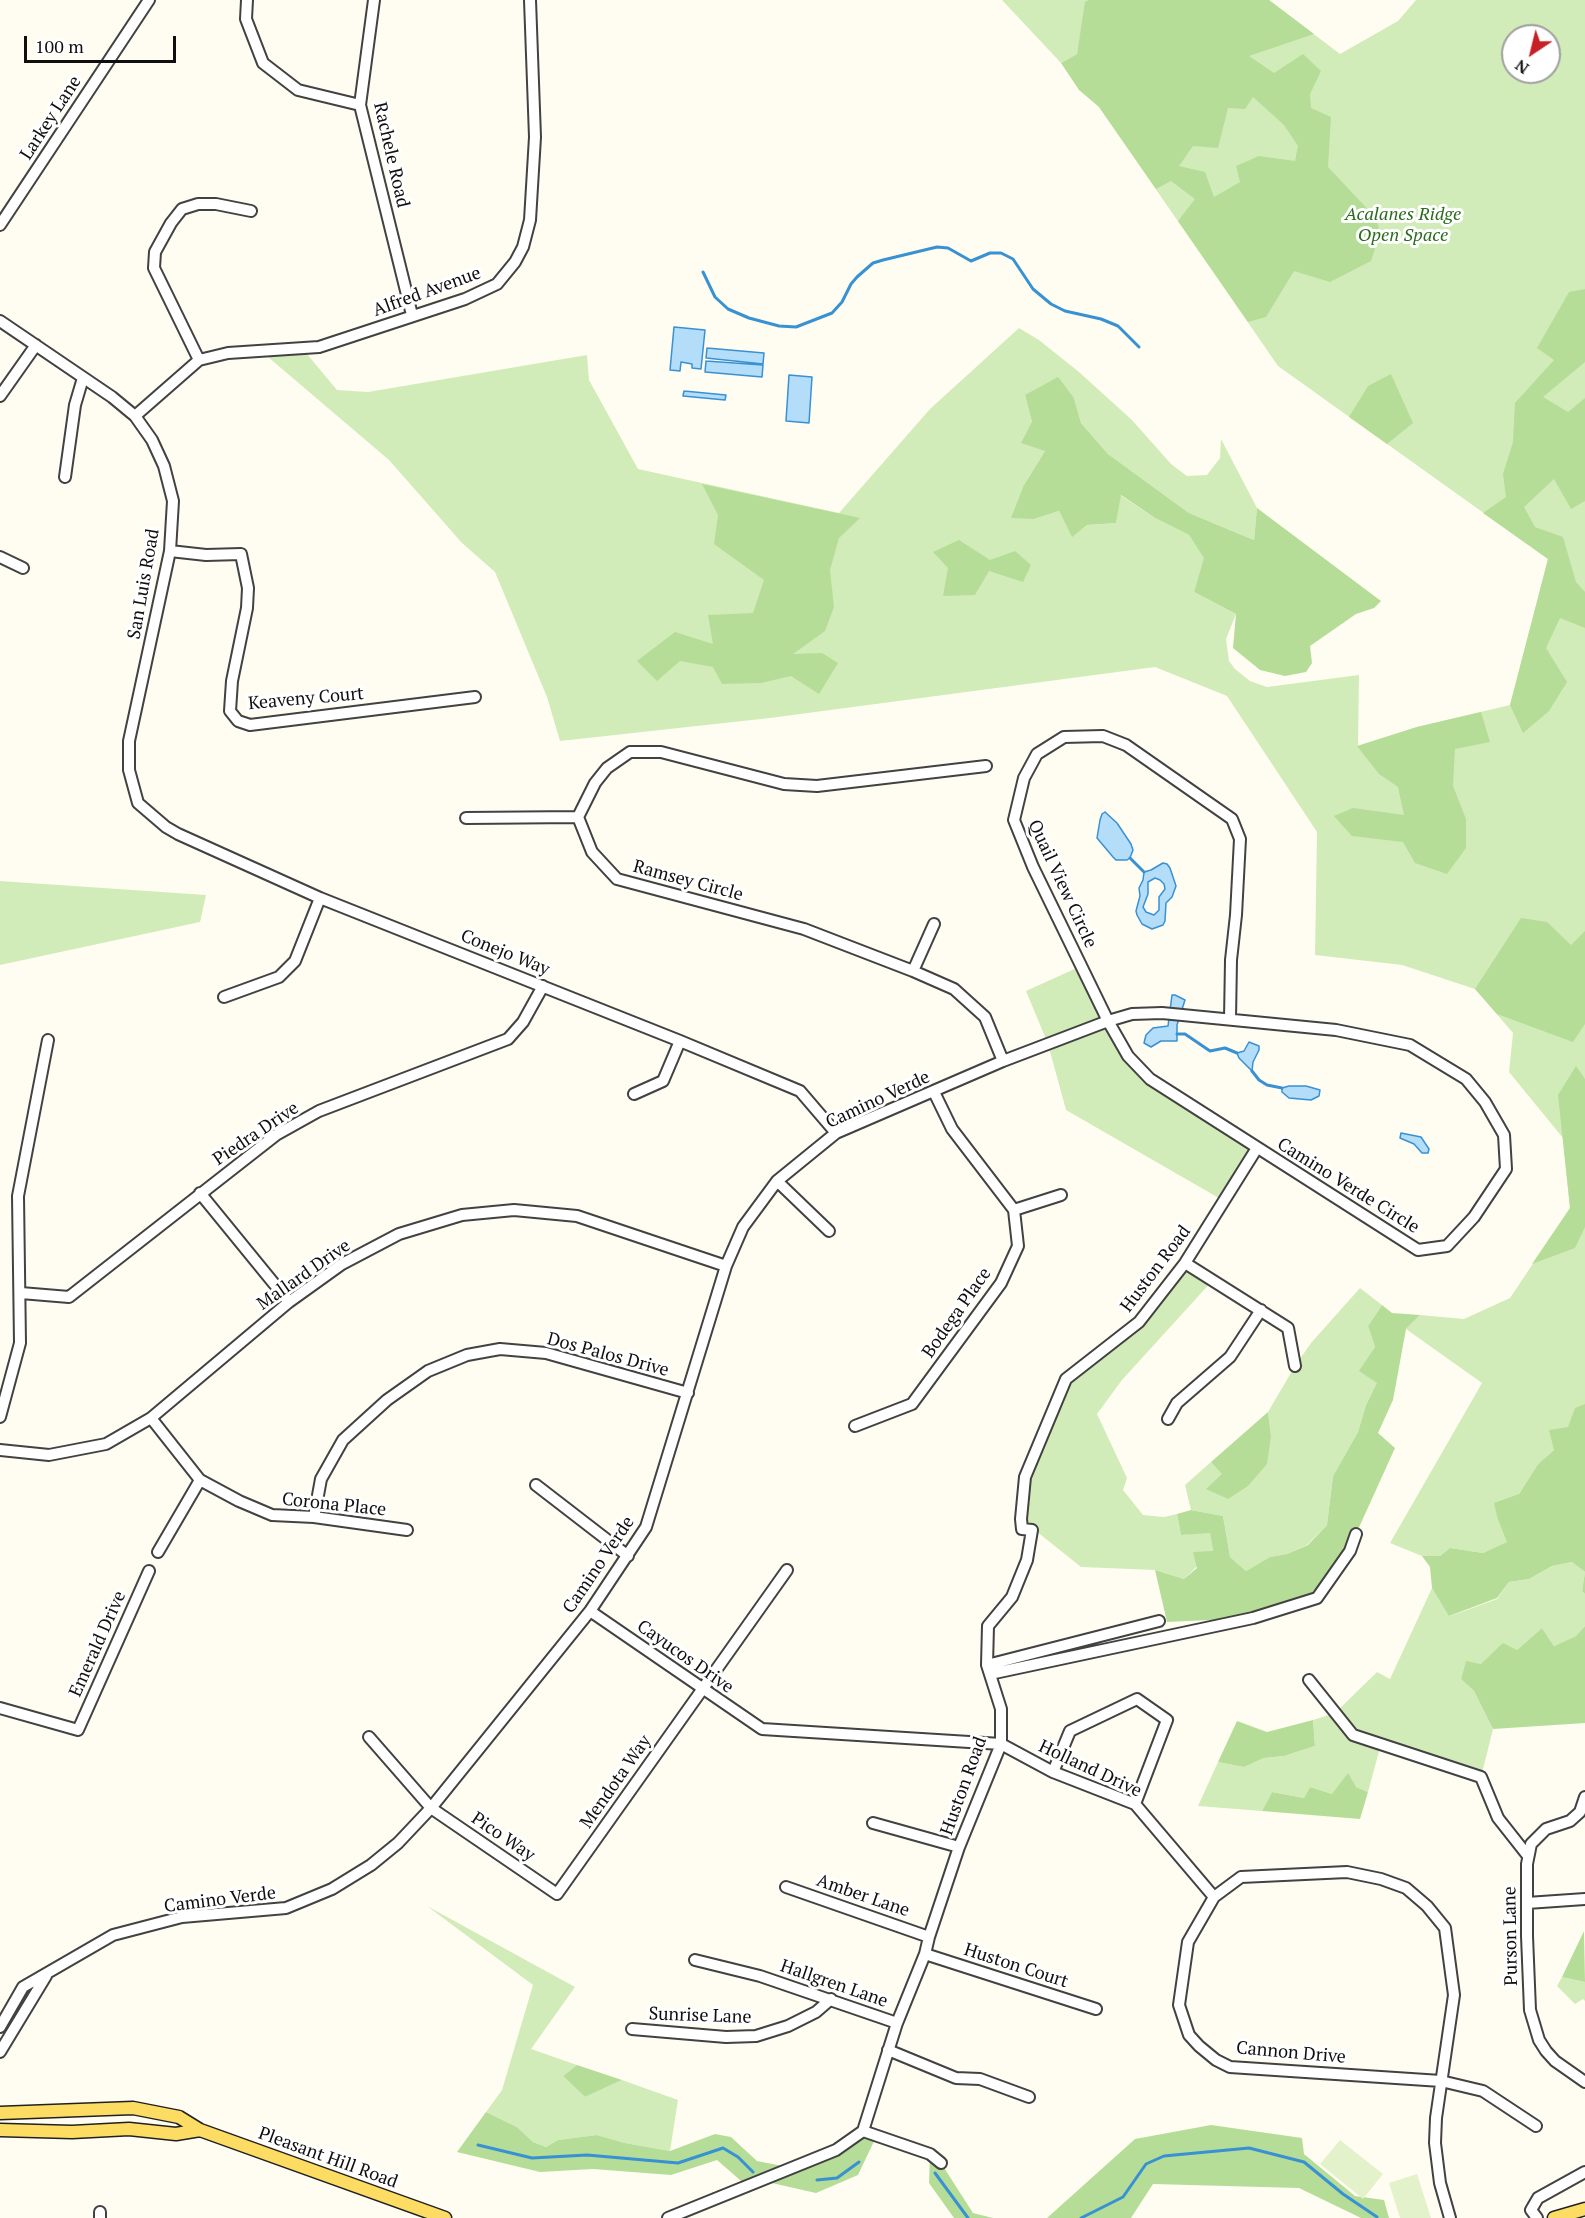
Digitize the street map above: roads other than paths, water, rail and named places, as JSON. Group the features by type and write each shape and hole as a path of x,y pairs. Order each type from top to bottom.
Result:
{"main road":[{"name":"Pleasant Hill Road","path":"0,2113 133,2109 179,2117 200,2130 445,2218"},
{"name":"Pleasant Hill Road","path":"0,2130 72,2132 129,2129 176,2134 200,2130"},
{"path":"1554,2218 1585,2209"}],"street":[{"name":"Larkey Lane","path":"0,225 149,0"},
{"path":"248,0 246,19 263,63 298,90 360,105"},
{"name":"Rachele Road","path":"374,0 360,105 412,315"},
{"name":"Alfred Avenue","path":"135,416 199,360 228,353 319,347 465,299 497,284 515,262 523,247 531,220 535,136 530,0"},
{"path":"199,360 154,268 155,252 171,223 182,209 198,204 216,204 251,211"},
{"name":"San Luis Road","path":"0,321 135,416 152,440 164,466 173,501 170,551 129,741 129,770 138,803 152,815"},
{"path":"0,396 36,345"},
{"path":"65,477 75,405 83,378"},
{"name":"Keaveny Court","path":"170,551 206,555 241,554 248,588 247,608 232,681 230,711 238,721 250,725 475,697"},
{"path":"0,557 23,568"},
{"name":"Quail View Circle","path":"1108,1021 1033,867 1014,820 1024,778 1037,754 1064,737 1102,736 1125,745 1232,819 1240,838 1231,960 1230,1019"},
{"path":"466,818 578,817 595,783 608,768 630,752 662,752 784,783 818,786 986,766"},
{"name":"Conejo Way","path":"152,815 178,834 320,898 800,1091 836,1133"},
{"name":"Ramsey Circle","path":"578,817 592,852 617,879 804,929 954,989 985,1017 1003,1061"},
{"path":"224,997 279,977 295,961 320,898"},
{"path":"913,971 934,924"},
{"name":"Piedra Drive","path":"21,1293 69,1296 276,1135 319,1111 508,1040 523,1022 543,986"},
{"name":"Camino Verde Circle","path":"1162,1013 1336,1030 1410,1045 1466,1078 1473,1086 1504,1135 1506,1169 1474,1217 1447,1246 1418,1250 1150,1079 1128,1056 1108,1021 1132,1014 1162,1013"},
{"name":"Camino Verde","path":"0,2027 23,1987 46,1976 113,1935 182,1917 286,1908 316,1896 371,1865 398,1843 431,1808 590,1611 646,1527 726,1266 743,1227 777,1181 836,1133 1003,1061 1108,1021"},
{"path":"0,1417 20,1343 18,1196 48,1040"},
{"path":"634,1094 663,1081 680,1041"},
{"path":"934,1092 952,1129 1014,1210 1061,1195"},
{"name":"Huston Road","path":"863,2130 897,2023 925,1954 959,1847 1001,1743 1001,1709 989,1670 988,1626 1012,1596 1027,1560 1032,1530 1022,1529 1025,1477 1066,1379 1139,1322 1185,1263 1257,1148"},
{"path":"777,1181 830,1231"},
{"path":"200,1193 289,1302"},
{"name":"Mallard Drive","path":"0,1450 49,1455 106,1444 151,1418 289,1302 342,1264 399,1234 462,1215 513,1209 577,1216 726,1266"},
{"name":"Bodega Place","path":"855,1426 912,1404 1001,1284 1018,1246 1014,1210"},
{"path":"1185,1263 1288,1328 1294,1366"},
{"path":"1168,1419 1177,1403 1230,1357 1261,1310"},
{"name":"Dos Palos Drive","path":"314,1517 321,1479 343,1440 387,1400 428,1371 467,1355 500,1349 546,1353 688,1393"},
{"name":"Corona Place","path":"151,1418 200,1480 240,1501 272,1515 314,1517 407,1530"},
{"path":"159,1552 200,1480"},
{"path":"536,1485 628,1556"},
{"path":"989,1670 1253,1618 1317,1598 1350,1551 1356,1534"},
{"name":"Mendota Way","path":"557,1894 787,1570"},
{"name":"Emerald Drive","path":"0,1708 78,1730 149,1571"},
{"name":"Cayucos Drive","path":"590,1611 762,1729"},
{"path":"989,1670 1159,1621"},
{"path":"1309,1680 1353,1735 1481,1777 1498,1818 1528,1856"},
{"path":"1053,1772 1070,1731 1137,1699 1167,1720 1135,1804"},
{"name":"Holland Drive","path":"762,1729 1001,1743 1053,1772 1135,1804 1214,1897"},
{"name":"Pico Way","path":"369,1737 431,1808 557,1894"},
{"path":"1528,1856 1531,1844 1546,1829 1570,1821 1580,1812 1585,1797"},
{"path":"873,1822 959,1847"},
{"name":"Purson Lane","path":"1528,1856 1530,2010 1539,2040 1555,2061 1585,2082"},
{"path":"1214,1897 1241,1877 1347,1872 1382,1879 1406,1888 1427,1906 1445,1928 1454,1995 1441,2081 1435,2143 1440,2183 1450,2218"},
{"name":"Amber Lane","path":"786,1887 929,1937"},
{"name":"Cannon Drive","path":"1214,1897 1188,1941 1179,2005 1189,2035 1198,2046 1216,2060 1230,2067 1441,2081 1483,2091 1536,2126"},
{"path":"1527,1903 1585,1899"},
{"name":"Huston Court","path":"925,1954 1096,2010"},
{"name":"Hallgren Lane","path":"695,1960 760,1976 897,2023"},
{"name":"Camino Verde","path":"0,2052 46,1976"},
{"name":"Sunrise Lane","path":"632,2029 726,2037 756,2036 816,2012 831,1999"},
{"path":"888,2050 956,2078 980,2079 1029,2097"},
{"path":"668,2218 836,2150 863,2130 930,2154 941,2163"},
{"path":"1537,2218 1531,2210 1538,2198 1585,2172"}],"water":[{"path":"674,327 705,330 701,369 692,368 692,364 681,362 680,371 670,370"},
{"path":"707,348 764,353 763,364 706,358"},
{"path":"706,361 763,365 762,377 705,372"},
{"path":"789,375 812,377 809,423 786,421"},
{"path":"684,391 726,395 725,400 683,396"},
{"path":"1105,812 1117,823 1131,844 1133,850 1127,860 1116,860 1097,838 1100,820"},
{"path":"1163,863 1167,864 1176,886 1172,897 1166,903 1163,925 1152,929 1142,924 1136,911 1144,872","holes":["1155,878 1160,880 1165,889 1159,897 1159,910 1154,915 1146,912 1143,907 1148,894 1148,882"]},
{"path":"1172,995 1185,1000 1177,1025 1177,1041 1161,1041 1151,1047 1144,1043 1146,1035 1153,1028 1168,1026"},
{"path":"1249,1042 1259,1046 1252,1071 1237,1053 1244,1051"},
{"path":"1306,1086 1320,1090 1319,1096 1311,1100 1289,1098 1282,1092 1282,1088"},
{"path":"1401,1133 1421,1137 1429,1149 1428,1153 1422,1153 1414,1144 1400,1138"}],"waterway":[{"path":"703,272 715,297 728,309 749,318 779,326 796,327 832,313 842,302 851,284 873,263 937,247 948,248 971,261 990,253 1001,253 1013,259 1033,289 1051,304 1065,311 1101,319 1118,326 1139,347"},
{"path":"1130,858 1144,872"},
{"path":"1177,1034 1185,1034 1210,1051 1225,1048 1237,1053"},
{"path":"1252,1071 1259,1080 1267,1085 1282,1088"},
{"path":"478,2145 532,2158 587,2155 678,2163 723,2148 738,2157 753,2172"},
{"path":"1081,2218 1123,2197 1146,2164 1164,2156 1249,2148 1304,2162 1343,2194 1377,2217"},
{"path":"817,2180 837,2178 859,2162"},
{"path":"935,2173 968,2218"}],"park label":[{"name":"Acalanes Ridge Open Space","path":"1403,225"}]}
